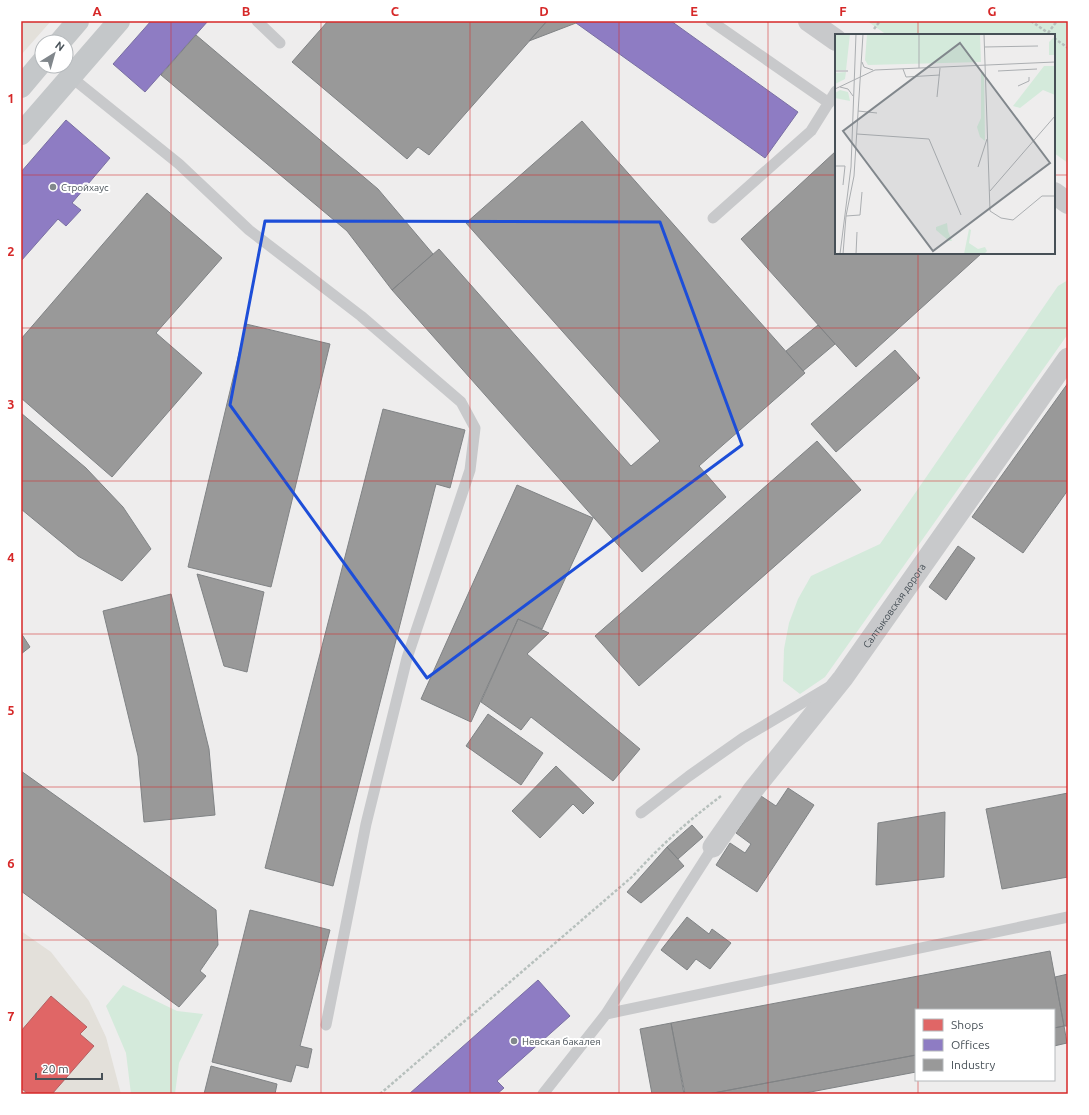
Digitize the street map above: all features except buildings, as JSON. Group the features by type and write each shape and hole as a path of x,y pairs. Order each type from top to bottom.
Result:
{"main road":[{"path":"67,34 78,21"},
{"path":"21,134 119,21"},
{"path":"21,87 34,72"}],"street":[{"path":"809,21 835,39"},
{"path":"1055,194 1068,203"},
{"name":"Салтыковская дорога","path":"713,847 753,790 843,678 1068,358"}],"lane":[{"path":"257,21 280,43"},
{"path":"711,21 829,103"},
{"path":"71,77 179,164 249,230 361,316 461,402 475,428 470,470 409,650 403,673 366,824 326,1025"},
{"path":"713,218 811,131 835,93"},
{"path":"641,813 689,776 743,738 843,678"},
{"path":"543,1094 606,1014 713,847"},
{"path":"606,1014 1068,917"}],"path":[{"path":"874,29 880,21"},
{"path":"1031,21 1049,34 1056,21"},
{"path":"1055,39 1068,48"},
{"path":"380,1094 633,876 654,852 687,822 723,794"}],"highlighted area":[{"path":"265,221 660,222 742,445 427,678 230,405"}],"shaded area":[{"path":"21,21 51,21 40,34 34,34 34,40 21,55"},
{"path":"21,931 51,952 89,1001 106,1037 121,1094 21,1094"}],"green space":[{"path":"867,21 1068,21 1068,163 1055,154 1055,34 886,34"},
{"path":"1068,280 1068,334 825,677 800,694 783,681 784,649 789,623 798,599 811,576 880,544 1058,286"},
{"path":"123,985 177,1011 203,1014 179,1063 175,1094 131,1094 126,1053 106,1006"}],"place":[{"name":"Стройхаус","path":"53,187"},
{"name":"Невская бакалея","path":"514,1041"}]}
